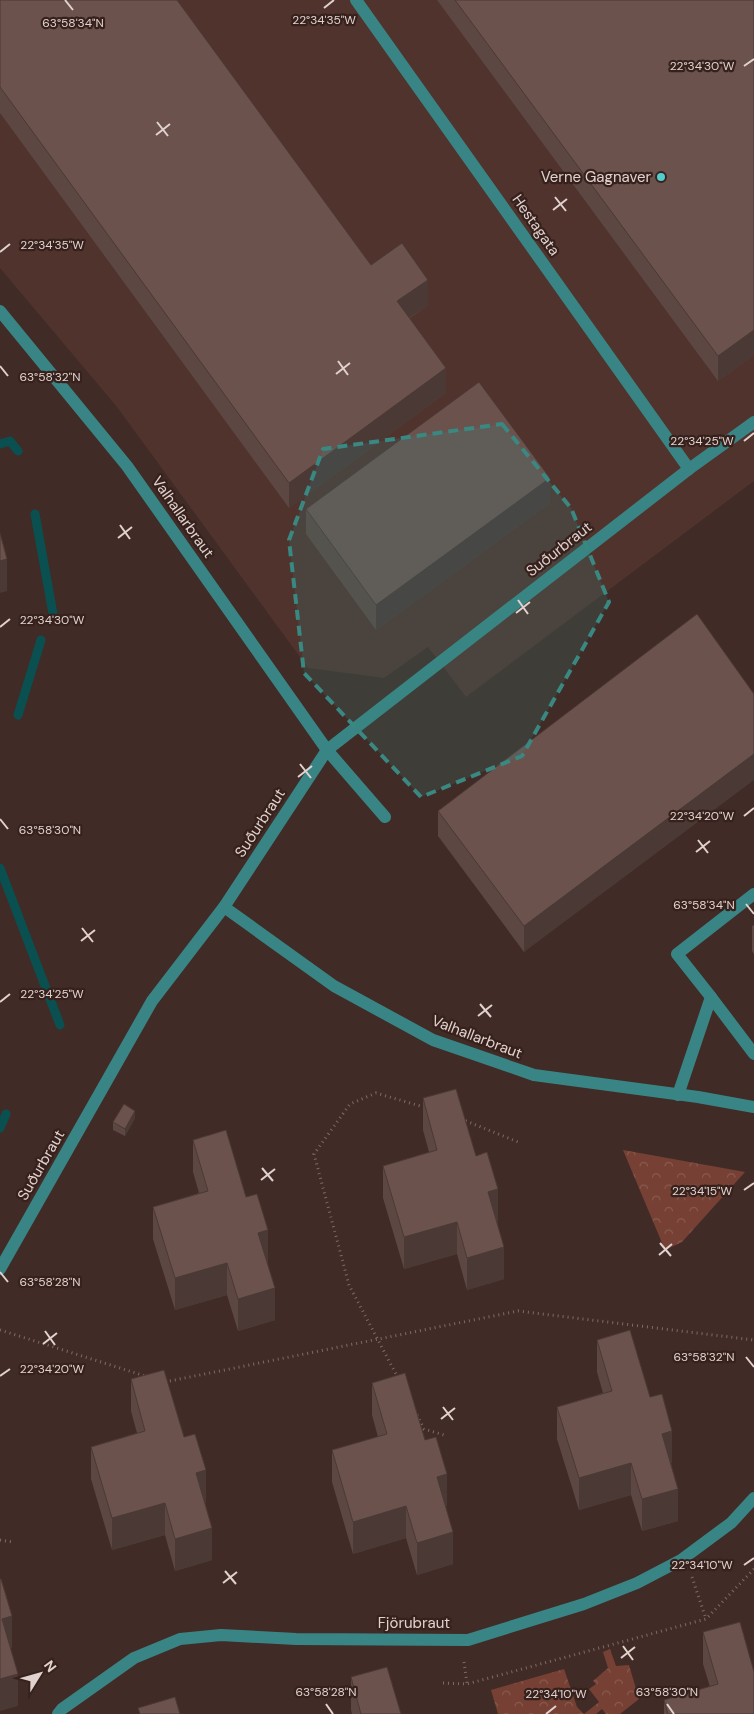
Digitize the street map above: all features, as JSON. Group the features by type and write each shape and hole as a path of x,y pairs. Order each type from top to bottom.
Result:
{"street":[{"name":"Hestagata","path":"356,0 689,469"},
{"name":"Valhallarbraut","path":"0,311 127,466 327,750 385,817"},
{"name":"Suðurbraut","path":"0,1269 152,1001 224,907 327,750 689,469 754,422"},
{"path":"754,894 677,954 754,1054"},
{"name":"Valhallarbraut","path":"224,907 334,986 433,1040 534,1075 754,1107"},
{"path":"678,1095 711,998"},
{"name":"Fjörubraut","path":"58,1714 62,1708 134,1658 180,1639 221,1635 296,1639 468,1640 584,1604 637,1583 685,1557 731,1523 754,1498"}],"path":[{"path":"401,1384 349,1285 314,1154 350,1104 376,1093 432,1109"},
{"path":"459,1118 518,1142"},
{"path":"163,1382 518,1311 754,1340"},
{"path":"0,1330 145,1377"},
{"path":"415,1411 424,1429 444,1434"},
{"path":"0,1540 13,1542"},
{"path":"685,1557 706,1619"},
{"path":"443,1683 467,1684 706,1619 754,1569"}],"highlighted area":[{"path":"502,424 571,508 609,602 522,756 421,797 304,673 289,540 323,449"}],"shaded area":[{"path":"0,0 754,0 754,481 466,697 428,647 384,678 308,668 117,407 0,268"}],"green space":[{"path":"623,1150 745,1172 682,1242 665,1250"},
{"path":"610,1649 616,1666 629,1665 639,1699 620,1714 606,1714 602,1709 596,1714 584,1714 599,1702 589,1689 596,1684 593,1681 608,1668 603,1652"},
{"path":"564,1669 577,1707 584,1714 498,1714 491,1690"}],"building":[{"path":"0,0 177,0 371,265 402,243 428,280 397,301 446,368 289,483 0,87"},
{"name":"Verne Gagnaver","path":"455,0 754,0 754,330 718,356"},
{"path":"479,382 550,478 376,605 306,509"},
{"path":"0,533 7,559 0,561"},
{"path":"697,614 754,694 754,754 524,926 438,811"},
{"path":"456,1089 476,1156 487,1152 498,1189 488,1192 504,1247 467,1258 457,1222 404,1237 383,1166 437,1150 423,1098"},
{"path":"124,1104 135,1111 125,1129 113,1122"},
{"path":"226,1130 246,1197 257,1194 268,1230 258,1233 275,1288 238,1299 227,1263 175,1278 153,1207 208,1191 193,1140"},
{"path":"630,1330 650,1397 662,1394 672,1431 662,1434 678,1489 642,1499 631,1463 579,1478 557,1407 612,1391 597,1340"},
{"path":"164,1370 184,1437 195,1434 206,1470 196,1473 212,1528 175,1539 165,1503 112,1518 91,1447 145,1431 131,1379"},
{"path":"405,1373 425,1440 436,1437 447,1474 437,1477 453,1532 417,1543 406,1506 353,1522 332,1450 387,1434 372,1383"},
{"path":"0,1579 12,1616 2,1619 18,1674 0,1679"},
{"path":"740,1622 754,1672 754,1714 668,1714 664,1700 718,1684 703,1632"},
{"path":"387,1667 401,1714 361,1714 351,1677"},
{"path":"175,1697 180,1714 140,1714 138,1708"}],"waterway":[{"path":"0,444 10,441 18,451"},
{"path":"35,514 53,614"},
{"path":"18,715 41,640"},
{"path":"0,868 60,1025"},
{"path":"0,1128 6,1114"}],"place":[{"name":"Verne Gagnaver","path":"661,177"}]}
